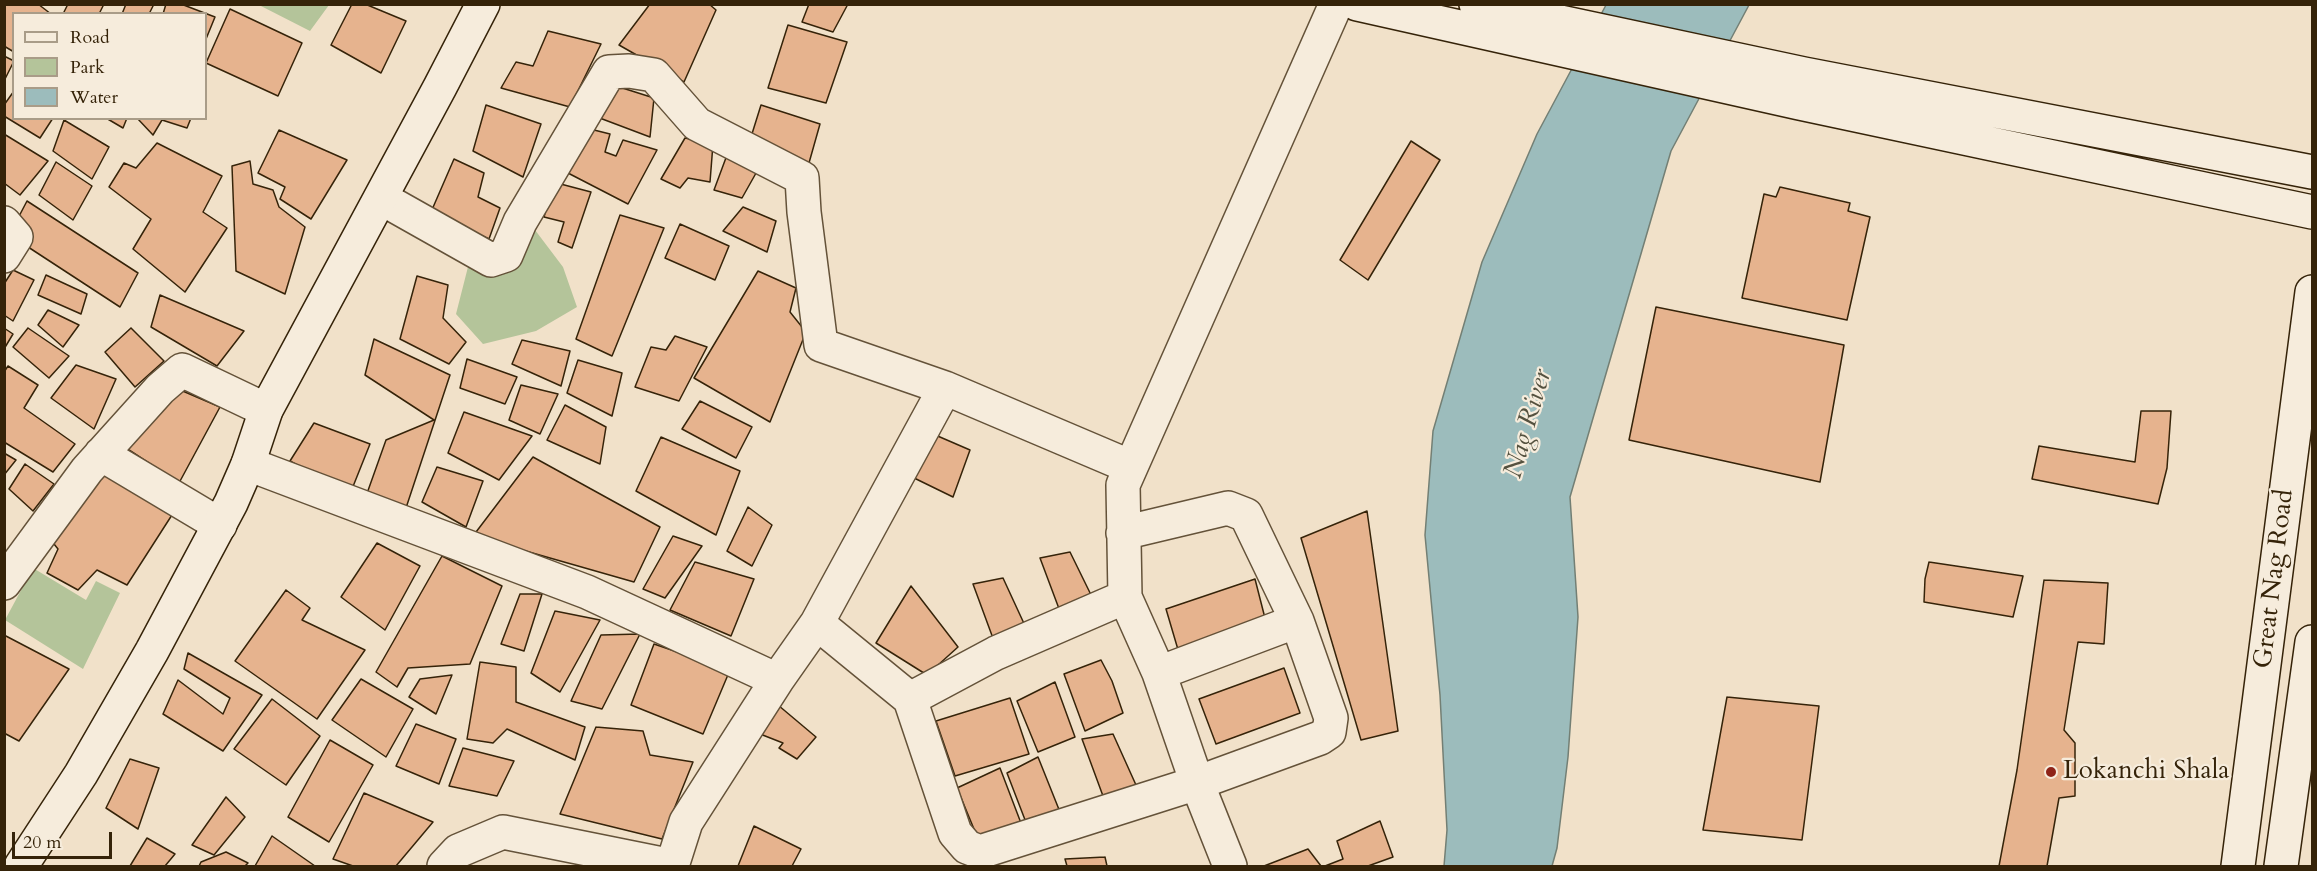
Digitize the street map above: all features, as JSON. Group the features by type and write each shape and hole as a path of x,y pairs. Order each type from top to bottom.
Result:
{"street":[{"path":"21,867 81,774 152,651 220,525 248,464 266,410 483,4"},
{"path":"1230,867 1197,783 1159,673 1125,597 1123,485 1336,4"},
{"path":"1357,4 1481,14 1622,50 1802,89 2313,212"},
{"path":"381,198 491,260 507,255 520,222 609,72 629,71 654,75 696,124 802,178 804,212 821,345 945,388 1131,467"},
{"path":"1802,89 2313,172"},
{"path":"4,223 16,237 4,256"},
{"name":"Great Nag Road","path":"2238,867 2313,292"},
{"path":"4,583 87,470 160,389 182,370 266,410"},
{"path":"444,867 458,851 503,832 672,866 686,822 817,622 945,388"},
{"path":"101,454 220,525"},
{"path":"248,464 587,592 777,680"},
{"path":"817,622 910,699 955,833 966,847 980,852 1197,783 1320,738 1329,732 1331,718 1297,621 1246,515 1228,508 1123,533"},
{"path":"910,699 996,653 1125,597"},
{"path":"1159,673 1297,621"},
{"name":"Great Nag Road","path":"2282,867 2308,703 2313,642"}],"green space":[{"path":"259,4 329,5 310,31"},
{"path":"532,226 563,267 577,307 536,331 483,344 456,314 469,263"},
{"path":"33,568 86,600 96,581 120,593 83,669 5,620"}],"water":[{"name":"Nag River","path":"1606,5 1749,5 1671,151 1570,497 1578,617 1568,757 1557,848 1552,866 1444,866 1447,830 1440,695 1425,535 1433,431 1482,262 1537,134"}],"building":[{"path":"4,4 38,4 48,12 12,12 12,51 4,46"},
{"path":"68,4 104,4 100,12 64,12"},
{"path":"126,4 154,4 150,12 123,12"},
{"path":"166,4 181,4 202,12 164,12"},
{"path":"352,4 365,4 406,21 381,73 331,45"},
{"path":"650,4 709,4 716,10 684,82 619,45"},
{"path":"809,4 848,4 833,32 802,22"},
{"path":"230,9 302,43 278,96 207,63"},
{"path":"207,14 215,17 207,37"},
{"path":"788,25 847,42 826,103 768,88"},
{"path":"548,31 601,44 570,107 501,88 516,62 533,66"},
{"path":"4,56 12,60 12,65 4,81"},
{"path":"613,85 654,98 650,137 597,117"},
{"path":"12,94 12,120 52,120 40,138 4,116 4,105"},
{"path":"486,105 541,124 523,177 473,151"},
{"path":"761,105 820,124 807,170 751,137"},
{"path":"64,120 109,147 92,179 53,151"},
{"path":"109,120 126,120 123,128"},
{"path":"139,120 162,120 153,135"},
{"path":"162,120 190,120 187,128"},
{"path":"586,128 610,134 605,152 616,156 623,140 657,150 628,204 566,172"},
{"path":"279,130 347,160 311,219 280,199 285,187 258,173"},
{"path":"4,134 48,161 20,195 4,183"},
{"path":"685,138 713,144 710,182 688,178 680,188 661,179"},
{"path":"1411,141 1440,160 1368,280 1340,260"},
{"path":"157,143 222,176 203,212 227,228 185,292 133,249 151,219 109,187 124,163 136,168"},
{"path":"727,155 760,166 742,198 714,190"},
{"path":"454,159 484,173 478,197 500,208 489,239 431,212"},
{"path":"250,161 253,184 273,190 279,207 305,227 285,294 236,271 232,166"},
{"path":"56,162 92,186 73,220 39,195"},
{"path":"553,182 591,192 572,248 558,242 564,222 544,217"},
{"path":"1780,187 1850,203 1848,211 1870,217 1847,320 1742,298 1764,194 1776,197"},
{"path":"27,201 138,273 120,307 25,245 16,222"},
{"path":"743,207 776,221 767,252 723,231"},
{"path":"620,215 664,228 612,356 576,339"},
{"path":"680,224 729,246 715,280 665,258"},
{"path":"13,270 34,280 13,321 4,315 4,284"},
{"path":"758,271 796,288 790,312 806,332 770,422 694,378"},
{"path":"46,275 87,294 81,314 38,295"},
{"path":"417,276 448,285 443,318 466,342 449,364 400,339"},
{"path":"160,295 244,331 217,366 151,327"},
{"path":"1656,307 1844,345 1820,482 1629,440"},
{"path":"48,310 79,325 63,347 38,325"},
{"path":"4,328 13,334 4,349"},
{"path":"28,328 69,356 49,378 13,347"},
{"path":"131,328 164,361 135,387 105,352"},
{"path":"675,336 707,347 679,401 635,387 651,347 666,350"},
{"path":"374,339 450,375 403,517 365,499 386,440 434,420 365,375"},
{"path":"522,340 570,351 561,386 512,364"},
{"path":"467,359 517,377 505,404 460,388"},
{"path":"578,360 622,373 612,416 567,393"},
{"path":"76,365 116,379 94,429 51,398"},
{"path":"8,366 38,385 24,408 75,444 53,472 4,442 4,372"},
{"path":"521,385 558,394 540,434 509,420"},
{"path":"178,389 220,407 179,483 123,446"},
{"path":"700,401 752,427 736,458 682,429"},
{"path":"565,405 606,427 600,464 547,440"},
{"path":"2141,411 2171,411 2167,468 2158,504 2032,479 2039,446 2135,462"},
{"path":"464,412 532,436 499,480 448,453"},
{"path":"314,423 370,444 350,494 290,461"},
{"path":"933,434 970,450 953,497 910,476"},
{"path":"661,437 740,471 716,535 636,491"},
{"path":"4,453 16,460 4,475"},
{"path":"533,457 660,527 634,582 473,536"},
{"path":"25,464 54,484 33,511 9,489"},
{"path":"437,467 483,481 466,527 422,502"},
{"path":"105,472 179,504 127,585 97,570 78,590 47,573 58,549 50,539"},
{"path":"748,507 772,525 752,566 727,551"},
{"path":"1367,511 1398,731 1361,740 1301,538"},
{"path":"673,536 702,546 665,598 643,589"},
{"path":"377,543 420,566 385,630 341,597"},
{"path":"1070,552 1095,603 1061,614 1040,558"},
{"path":"442,556 502,586 470,664 408,668 397,687 376,672"},
{"path":"695,562 754,579 731,636 670,610"},
{"path":"1929,562 2023,576 2013,617 1924,602 1925,579"},
{"path":"1003,578 1027,630 994,641 973,584"},
{"path":"1255,579 1267,626 1179,653 1166,609"},
{"path":"2044,580 2108,583 2104,644 2078,642 2064,730 2075,743 2075,796 2059,798 2047,866 1999,866 2017,770"},
{"path":"911,586 958,647 927,675 876,643"},
{"path":"286,590 310,608 302,620 365,650 317,719 235,661"},
{"path":"520,594 542,594 524,651 501,644"},
{"path":"555,611 600,620 560,692 531,673"},
{"path":"640,634 602,709 571,701 601,635"},
{"path":"4,635 69,669 19,741 4,733"},
{"path":"654,644 730,670 703,734 631,705"},
{"path":"188,653 262,695 223,751 163,714 178,680 223,714 230,698 184,669"},
{"path":"1101,660 1112,681 1123,713 1085,731 1064,674"},
{"path":"480,662 516,667 516,702 585,727 575,760 507,729 493,743 467,739"},
{"path":"1284,668 1300,713 1216,744 1199,699"},
{"path":"452,675 436,714 409,697 420,679"},
{"path":"361,679 413,709 386,757 332,720"},
{"path":"1055,682 1075,737 1038,752 1017,701"},
{"path":"1727,697 1819,706 1802,840 1703,830"},
{"path":"1010,698 1029,754 955,776 936,721"},
{"path":"272,699 320,736 286,785 234,749"},
{"path":"772,700 816,737 797,759 779,748 783,743 755,732"},
{"path":"416,724 456,739 439,784 396,766"},
{"path":"596,727 643,731 650,755 693,762 662,839 560,814"},
{"path":"1113,734 1136,785 1103,796 1082,739"},
{"path":"330,740 373,765 329,842 288,817"},
{"path":"463,748 514,761 497,796 449,786"},
{"path":"1038,757 1060,812 1027,825 1007,773"},
{"path":"130,759 159,768 138,829 106,808"},
{"path":"1000,768 1024,831 981,846 957,788"},
{"path":"364,793 433,822 396,866 353,866 333,859"},
{"path":"226,797 245,817 214,855 192,845"},
{"path":"1380,821 1393,857 1368,866 1325,866 1343,859 1337,841"},
{"path":"754,826 801,849 792,866 738,866"},
{"path":"272,836 315,866 255,866"},
{"path":"147,838 175,854 165,866 130,866"},
{"path":"1308,849 1321,866 1264,866"},
{"path":"226,852 248,863 245,866 199,866 201,862"},
{"path":"1105,857 1107,866 1067,866 1065,859"}],"place":[{"name":"Lokanchi Shala","path":"2051,772"}]}
